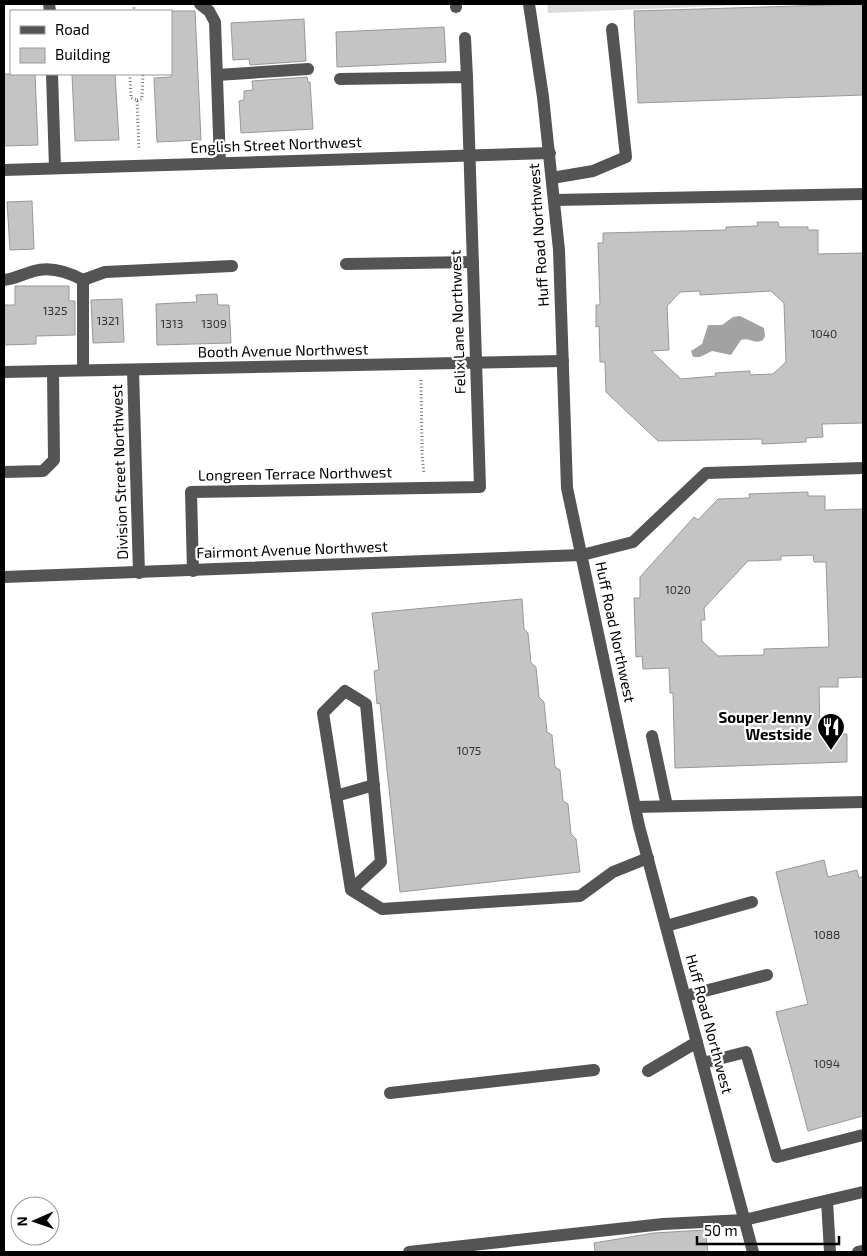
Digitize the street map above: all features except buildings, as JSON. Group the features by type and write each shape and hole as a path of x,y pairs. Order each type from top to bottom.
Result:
{"street":[{"path":"200,4 210,12 215,22 220,163"},
{"name":"Huff Road Northwest","path":"529,4 550,153 559,250 567,488 635,807 754,1252"},
{"path":"552,178 593,171 626,157 612,29"},
{"name":"Felix Lane Northwest","path":"466,38 480,487"},
{"path":"217,75 308,69"},
{"path":"52,75 55,168"},
{"path":"340,79 468,77"},
{"name":"English Street Northwest","path":"4,170 550,153"},
{"path":"554,200 863,194"},
{"path":"346,264 473,262"},
{"path":"4,280 13,280 35,271 55,269 83,280 106,272 232,266"},
{"path":"83,280 83,370"},
{"name":"Booth Avenue Northwest","path":"4,372 562,361"},
{"name":"Division Street Northwest","path":"133,370 140,573"},
{"path":"4,472 42,471 54,460 53,371"},
{"name":"Fairmont Avenue Northwest","path":"4,577 582,555 633,542 706,473 863,468"},
{"name":"Longreen Terrace Northwest","path":"193,571 191,492 480,487"},
{"path":"351,890 382,862 366,704 345,691 323,713 351,890 382,909 580,896 613,872 648,858"},
{"path":"652,736 667,806"},
{"path":"336,796 374,786"},
{"path":"635,807 863,802"},
{"path":"666,926 752,902"},
{"path":"685,996 767,975"},
{"path":"648,1071 698,1042"},
{"path":"703,1063 746,1052 777,1157 863,1135"},
{"path":"390,1093 594,1070"},
{"path":"409,1252 662,1224 744,1220 863,1192"},
{"path":"827,1201 830,1252"},
{"path":"858,1252 863,1251"}],"path":[{"path":"130,75 132,98 137,100 142,99 144,75"},
{"path":"137,100 139,153"},
{"path":"420,380 424,476"}],"shaded area":[{"path":"547,4 772,4 548,13"},
{"path":"740,316 764,328 765,336 763,340 757,342 747,339 741,340 731,355 712,351 700,357 693,357 691,351 702,344 708,325 722,325 733,317"}],"place":[{"name":"Souper Jenny Westside","path":"831,751"}]}
